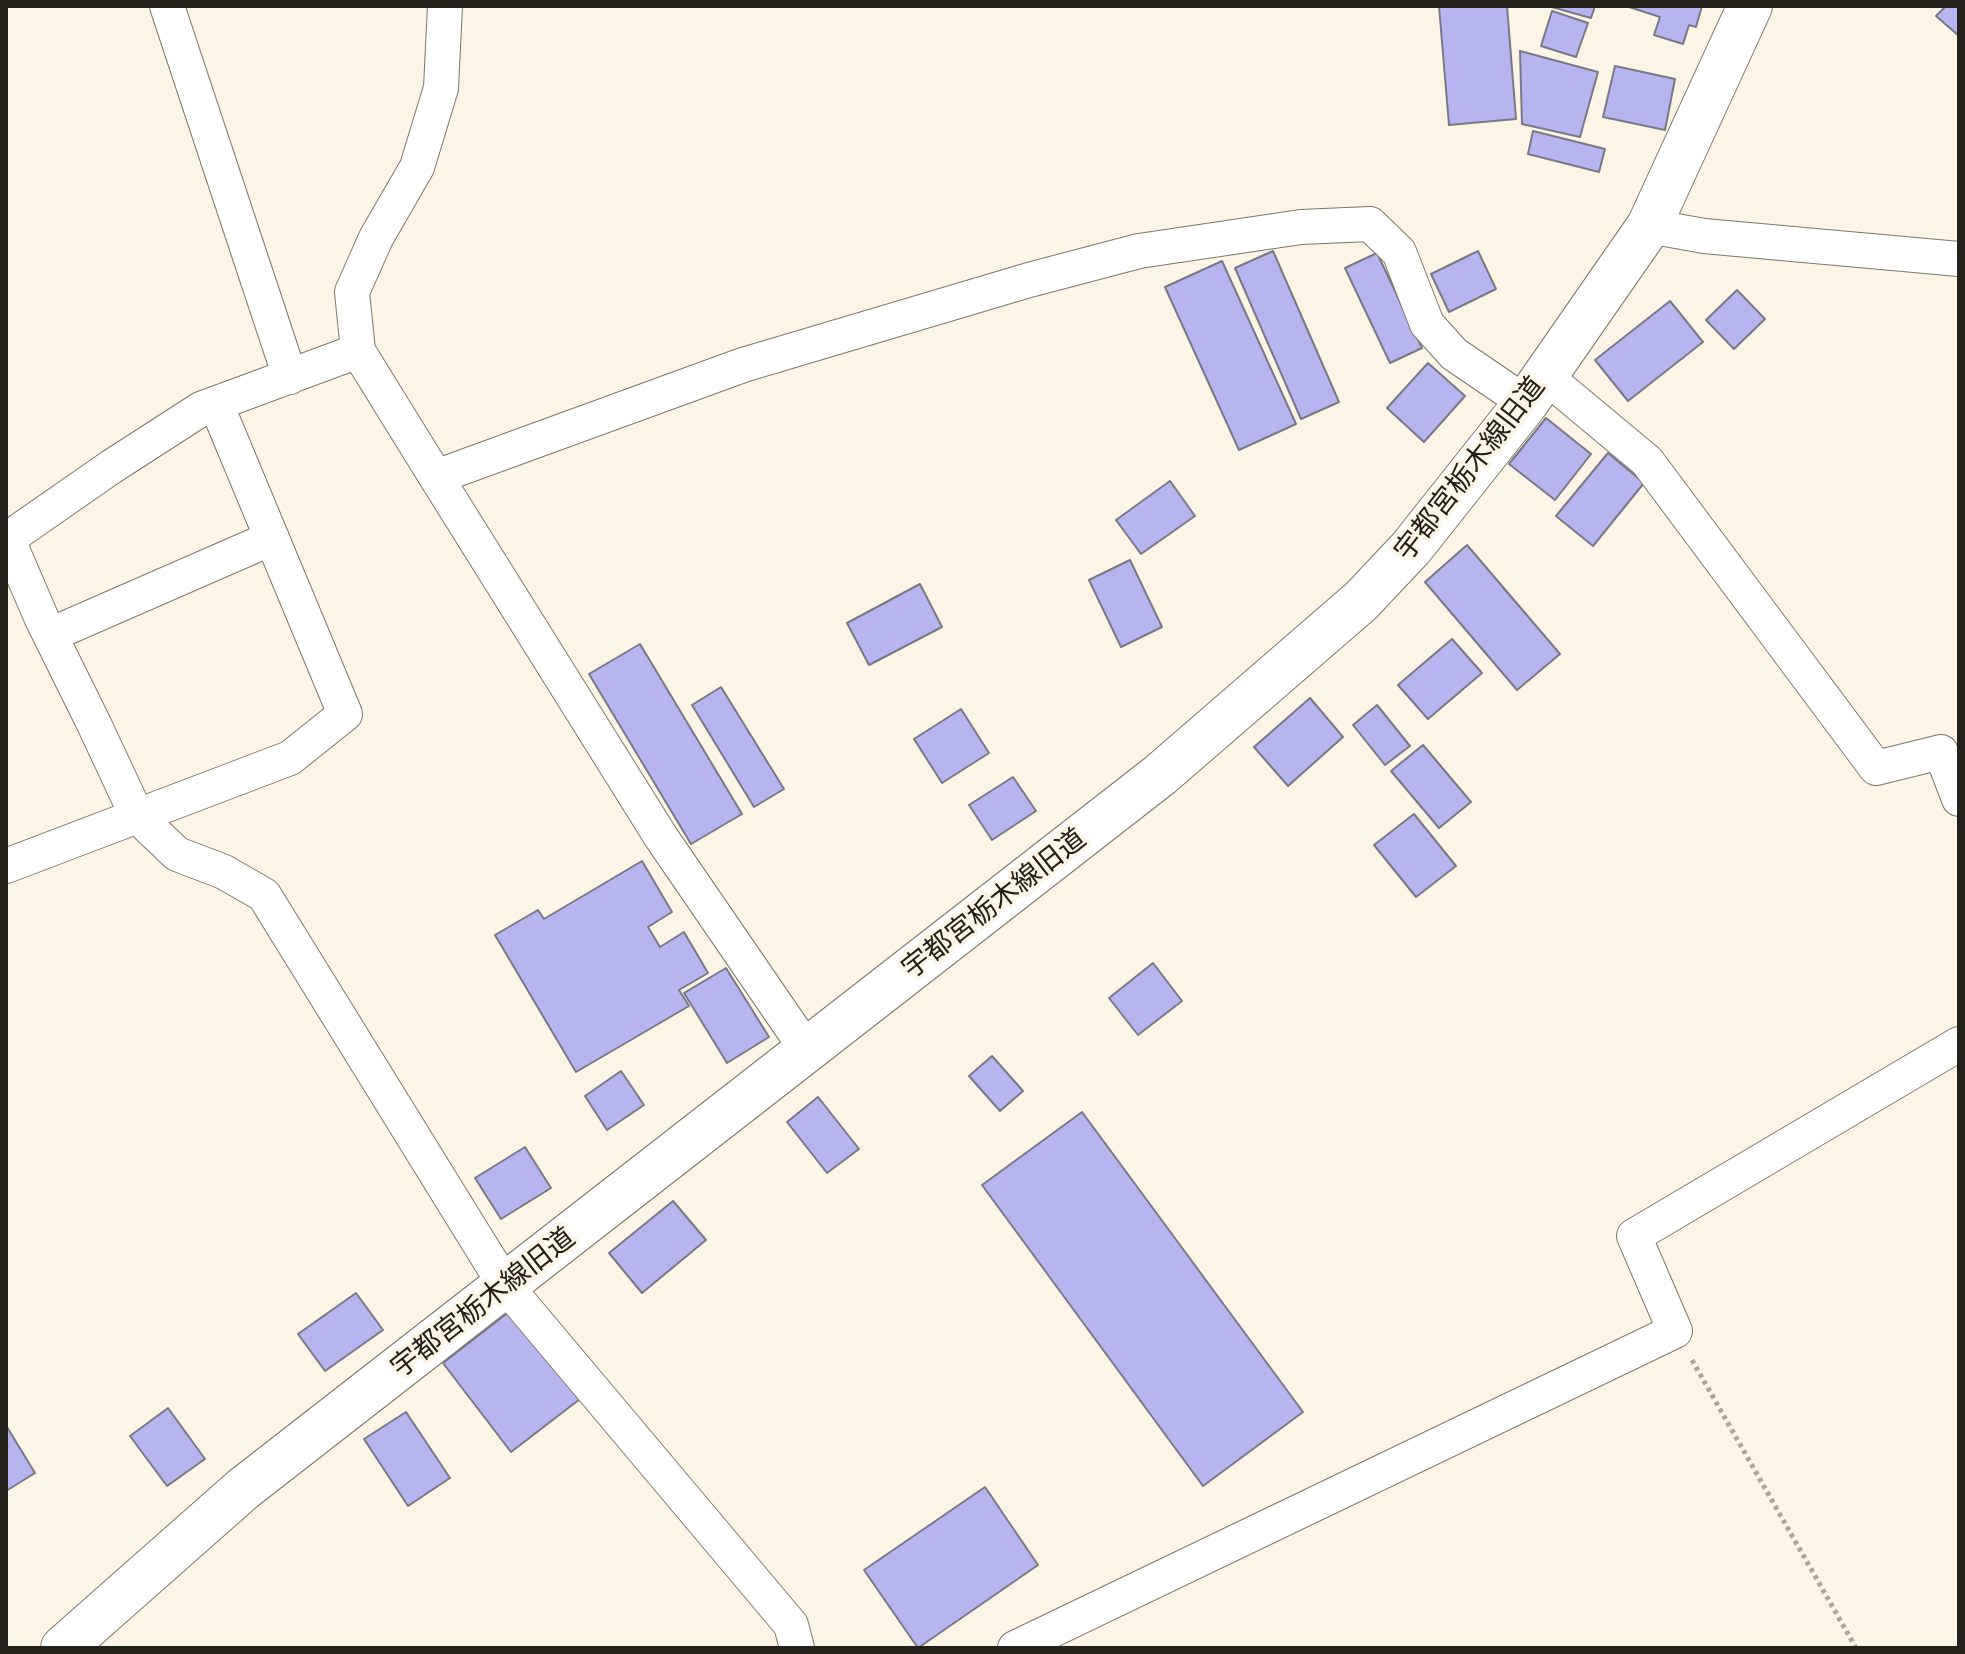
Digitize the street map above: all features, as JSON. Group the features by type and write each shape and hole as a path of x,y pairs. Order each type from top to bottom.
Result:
{"street":[{"path":"167,6 290,377"},
{"path":"445,6 441,88 417,167 376,238 352,292 358,351 661,837 807,1050"},
{"name":"宇都宮栃木線旧道","path":"63,1648 243,1489 1160,775 1361,601 1411,548 1535,389 1649,226 1750,6"},
{"path":"436,477 743,365 1014,284 1139,251 1301,227 1370,224 1399,252 1427,324 1454,354 1535,389 1647,461 1876,768 1941,752 1959,799"},
{"path":"1649,226 1704,236 1959,259"},
{"path":"358,351 201,409 7,540 137,816 177,854 224,872 264,895 505,1285 791,1625 797,1648"},
{"path":"6,866 290,758 345,714 216,404"},
{"path":"50,635 272,538"},
{"path":"1015,1648 1675,1331 1634,1236 1959,1044"}],"path":[{"path":"1675,1331 1856,1648"}],"building":[{"path":"1439,6 1507,6 1516,119 1449,125"},
{"path":"1548,6 1595,6 1591,18"},
{"path":"1626,6 1702,6 1696,27 1689,25 1683,44 1654,35 1660,17"},
{"path":"1946,6 1959,6 1959,36 1936,16"},
{"path":"1552,11 1588,23 1576,57 1541,46"},
{"path":"1520,51 1598,72 1580,137 1522,124"},
{"path":"1615,66 1675,79 1665,130 1603,117"},
{"path":"1533,131 1605,149 1599,172 1528,154"},
{"path":"1273,251 1339,402 1301,419 1235,268"},
{"path":"1478,251 1496,289 1449,312 1431,274"},
{"path":"1377,253 1422,348 1390,363 1345,268"},
{"path":"1222,261 1296,424 1239,450 1165,287"},
{"path":"1737,290 1765,319 1734,349 1706,320"},
{"path":"1670,301 1703,342 1628,401 1595,360"},
{"path":"1428,363 1465,396 1424,442 1387,408"},
{"path":"1546,418 1591,454 1555,500 1509,464"},
{"path":"1608,453 1644,483 1593,546 1556,516"},
{"path":"1170,481 1195,516 1141,554 1116,520"},
{"path":"1467,545 1560,654 1517,690 1425,582"},
{"path":"1130,560 1162,627 1121,647 1089,580"},
{"path":"920,584 942,627 869,665 847,623"},
{"path":"1452,639 1482,673 1428,719 1398,685"},
{"path":"640,644 742,814 691,844 589,674"},
{"path":"721,687 784,789 754,807 692,705"},
{"path":"1310,698 1343,737 1288,786 1254,747"},
{"path":"1377,705 1410,746 1385,765 1353,725"},
{"path":"961,709 989,753 942,783 914,739"},
{"path":"1423,745 1471,802 1439,828 1391,771"},
{"path":"1013,777 1036,811 992,840 969,805"},
{"path":"1414,814 1456,866 1416,897 1374,845"},
{"path":"642,861 672,912 648,927 660,947 684,932 708,973 679,990 689,1006 576,1072 495,935 538,910 544,919"},
{"path":"1153,963 1182,1001 1138,1035 1109,998"},
{"path":"726,968 769,1037 727,1063 684,993"},
{"path":"992,1056 1023,1091 1000,1111 969,1076"},
{"path":"621,1071 644,1105 607,1130 585,1096"},
{"path":"818,1097 859,1149 827,1173 787,1122"},
{"path":"1082,1112 1303,1412 1203,1486 982,1185"},
{"path":"525,1147 551,1188 501,1219 475,1178"},
{"path":"673,1201 706,1240 642,1293 609,1253"},
{"path":"356,1293 383,1330 325,1371 298,1334"},
{"path":"510,1311 580,1399 511,1452 443,1363"},
{"path":"168,1408 205,1459 167,1486 130,1436"},
{"path":"406,1412 450,1478 408,1506 364,1439"},
{"path":"6,1428 35,1473 6,1491"},
{"path":"985,1487 1038,1565 918,1648 864,1570"}]}
